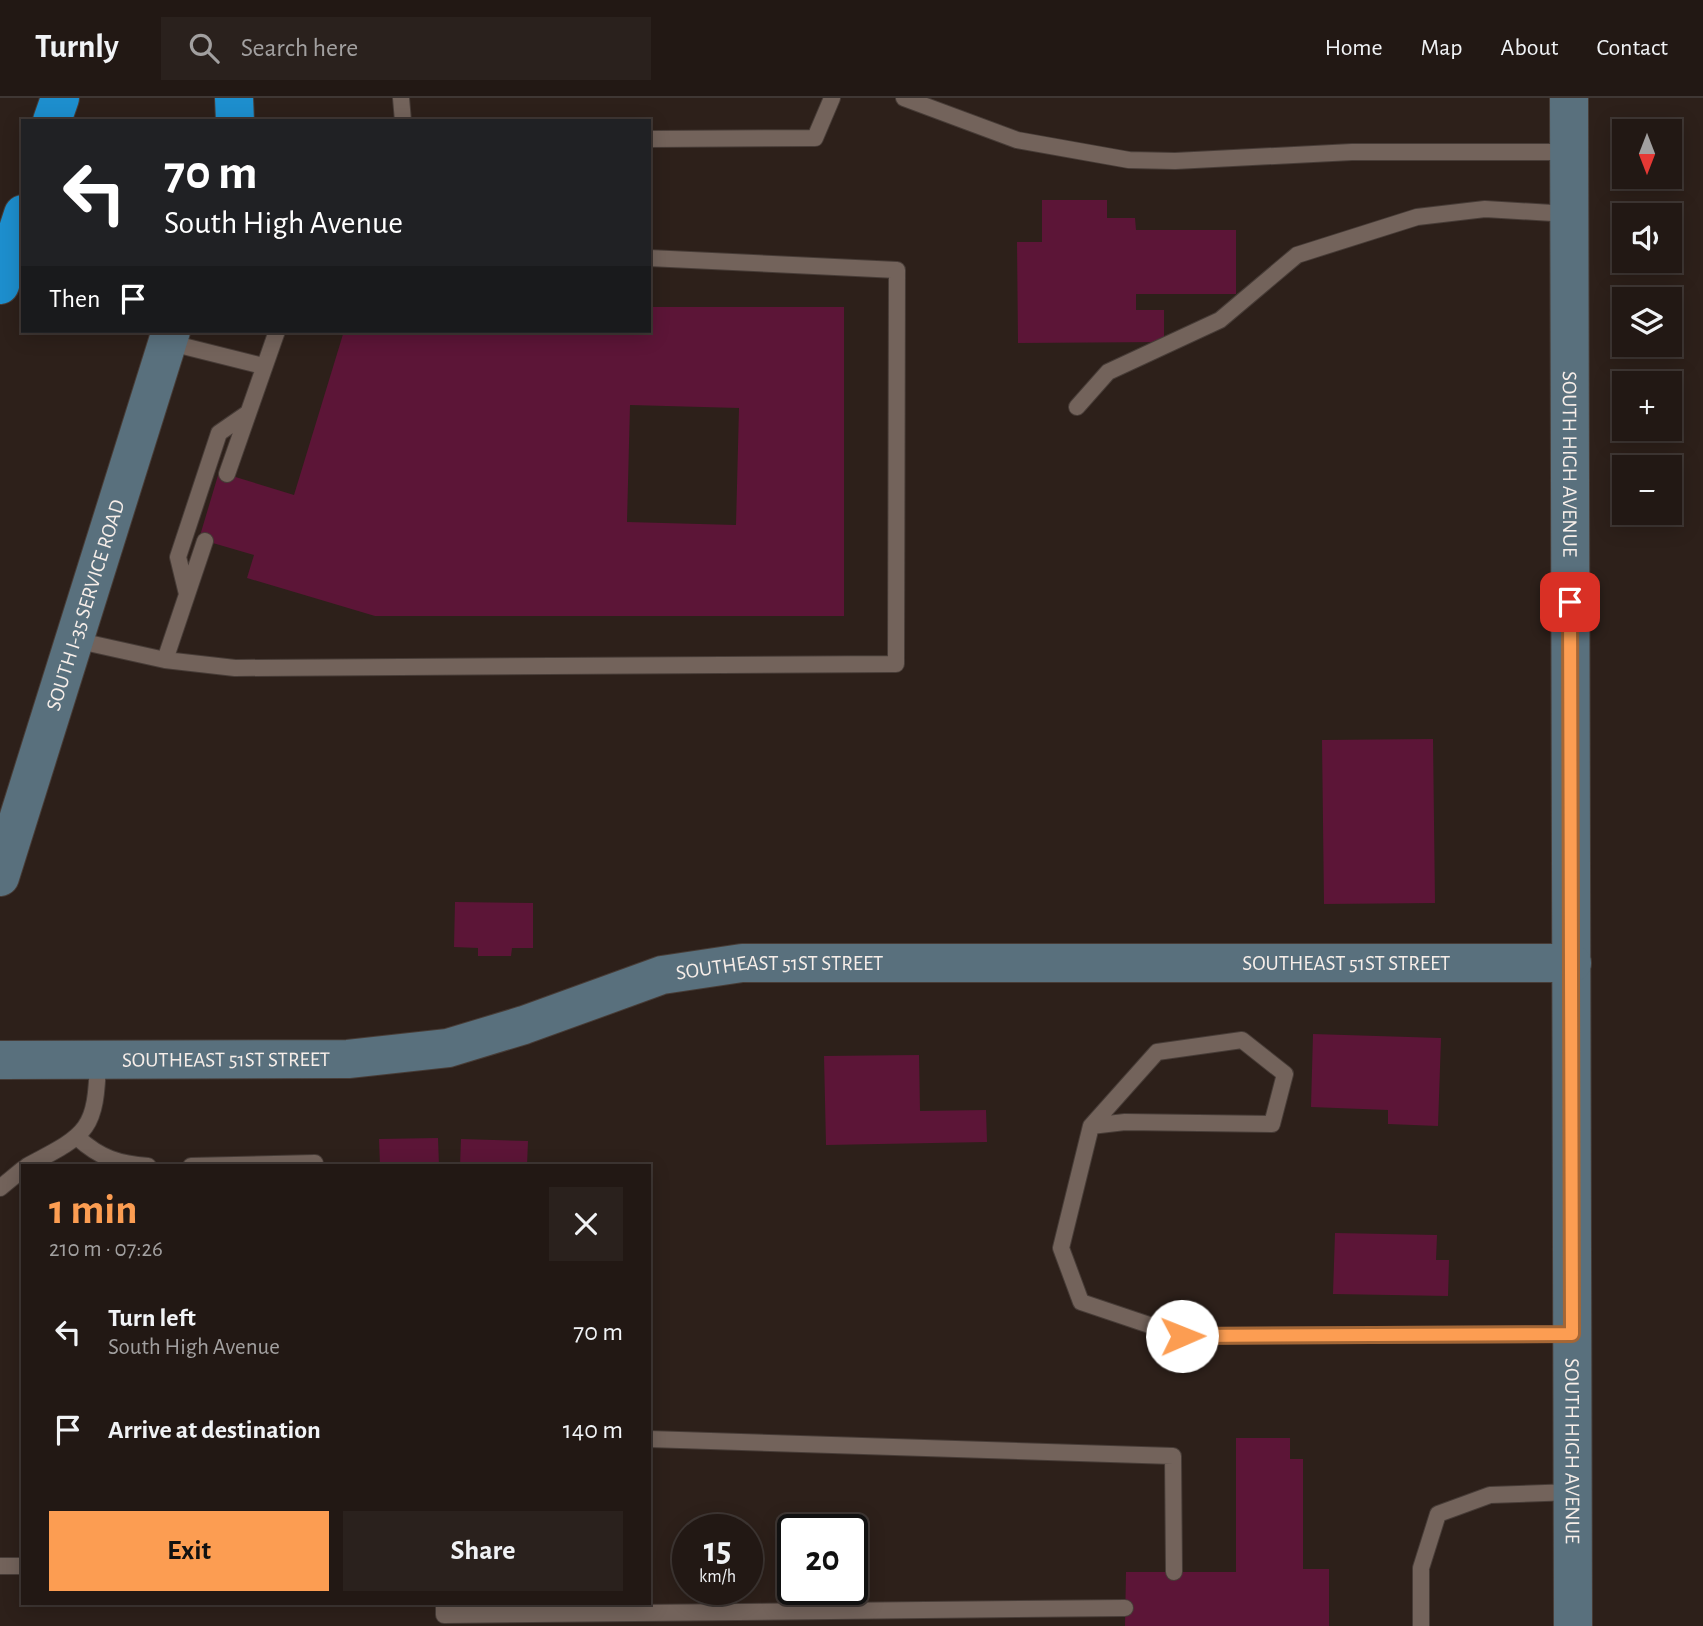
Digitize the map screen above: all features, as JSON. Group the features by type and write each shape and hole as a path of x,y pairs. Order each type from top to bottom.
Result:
{"highway":[{"path":"53,119 60,98"},
{"path":"234,98 236,119"},
{"path":"0,285 21,220"}],"street":[{"path":"237,119 243,98"},
{"name":"SOUTH HIGH AVENUE","path":"1569,98 1573,1626"},
{"name":"SOUTH I-35 SERVICE ROAD","path":"0,877 169,336"},
{"name":"SOUTHEAST 51ST STREET","path":"0,1060 348,1059 447,1048 524,1026 662,975 742,963 1572,963"}],"lane":[{"path":"401,98 403,119"},
{"path":"651,139 815,138 832,98"},
{"path":"904,98 1017,140 1129,160 1175,161 1352,152 1569,152"},
{"path":"1077,407 1108,372 1220,320 1297,255 1417,217 1485,209 1569,214"},
{"path":"75,640 165,660 235,667 896,664 897,270 651,258"},
{"path":"227,474 276,333"},
{"path":"169,336 263,366"},
{"path":"187,594 178,557 219,433 248,413"},
{"path":"165,660 205,541"},
{"path":"1091,1126 1125,1122 1272,1124 1285,1074 1242,1040 1157,1052 1091,1126 1061,1248 1081,1302 1182,1336 1572,1334"},
{"path":"31,1164 78,1138 92,1115 98,1060"},
{"path":"78,1138 98,1156 129,1164"},
{"path":"274,1164 315,1163"},
{"path":"0,1188 21,1171"},
{"path":"651,1439 1173,1456 1174,1572"},
{"path":"1421,1626 1421,1568 1438,1514 1490,1495 1573,1492"},
{"path":"0,1566 21,1566"},
{"path":"444,1605 444,1615 1125,1608"}],"building":[{"path":"1042,200 1107,200 1107,218 1135,218 1136,230 1236,230 1236,294 1136,294 1136,310 1164,310 1164,342 1018,343 1017,242 1042,242"},
{"path":"651,307 844,307 844,616 375,616 247,578 254,555 199,539 219,472 294,495 343,333 651,333","holes":["630,405 739,408 736,525 627,522"]},
{"path":"1433,739 1435,903 1324,904 1322,740"},
{"path":"455,902 533,903 533,948 512,948 511,956 478,956 478,948 454,947"},
{"path":"1313,1034 1441,1038 1438,1126 1388,1124 1388,1110 1311,1107"},
{"path":"919,1055 920,1111 986,1110 987,1142 826,1145 824,1056"},
{"path":"438,1138 439,1164 380,1164 379,1139"},
{"path":"461,1139 528,1141 527,1164 460,1164"},
{"path":"1335,1233 1437,1235 1436,1260 1449,1260 1448,1296 1333,1294"},
{"path":"1236,1438 1290,1438 1290,1459 1303,1459 1303,1569 1329,1569 1329,1626 1125,1626 1126,1572 1236,1572"}],"route":[{"path":"1182,1336 1572,1334 1570,602"}]}
